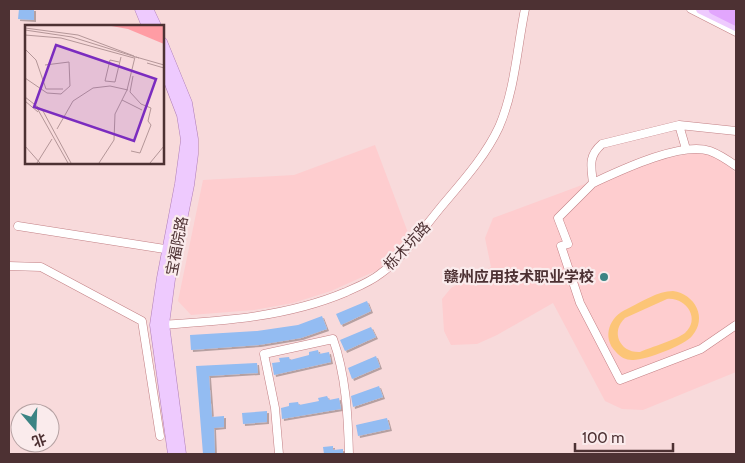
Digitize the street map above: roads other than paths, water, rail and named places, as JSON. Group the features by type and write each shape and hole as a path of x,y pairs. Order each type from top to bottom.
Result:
{"highway":[{"path":"714,9 736,20"},
{"path":"732,9 736,11"}],"main road":[{"path":"140,9 147,25"},
{"path":"148,9 156,25"},
{"path":"701,9 736,26"},
{"name":"宝福院路","path":"164,47 187,103 193,139 189,185 172,250"},
{"name":"宝福院路","path":"164,68 182,115 186,140 160,325 173,454"},
{"name":"宝福院路","path":"160,325 181,454"}],"street":[{"name":"栎木坑路","path":"160,325 255,317 290,311 331,298 380,275 413,242 485,152 499,127 510,93 525,9"},
{"path":"691,9 736,32"},
{"path":"593,184 592,157 596,149 602,144 679,125 736,131"},
{"path":"679,125 686,149"},
{"path":"736,166 709,150 686,149 655,158 593,184 558,218 568,244 561,246 580,303 620,380 701,348 736,325"},
{"path":"18,226 172,250"},
{"path":"9,266 41,267 142,321 160,436"},
{"path":"279,454 275,408 264,354 333,339 340,360 348,426 349,454"}],"place":[{"name":"赣州应用技术职业学校","path":"604,277"}]}
